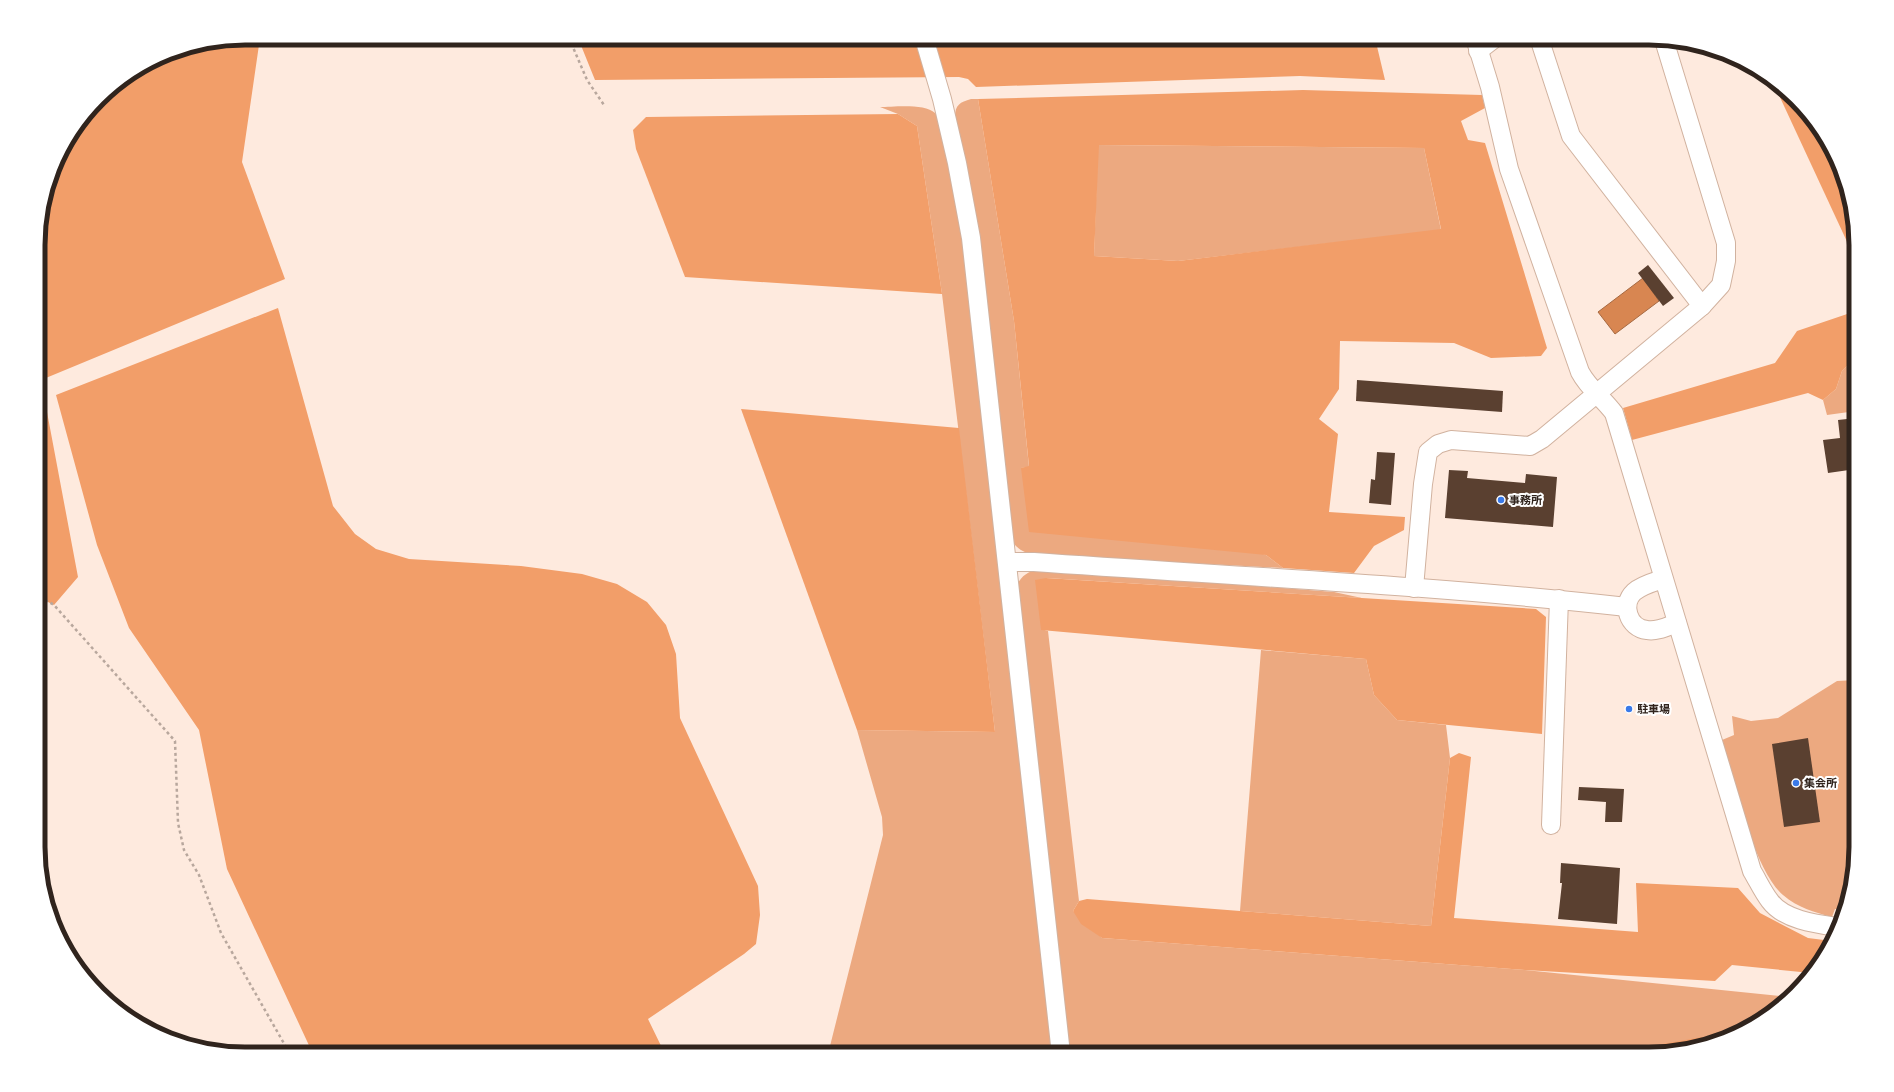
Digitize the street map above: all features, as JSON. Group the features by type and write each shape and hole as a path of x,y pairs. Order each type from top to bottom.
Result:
{"street":[{"path":"926,45 946,114 971,238 1008,562 1060,1047"},
{"path":"1476,45 1490,87 1510,169 1580,372 1587,385 1606,402 1614,413 1752,871 1770,902 1785,912 1811,923 1832,926"},
{"path":"1541,45 1571,136 1702,306"},
{"path":"1414,588 1423,484 1428,452 1438,444 1451,440 1530,446 1542,440 1702,306 1721,285 1726,261 1726,243 1666,46"},
{"path":"1008,562 1034,562 1414,588 1559,599 1627,607"},
{"path":"1663,579 1635,591 1631,596 1627,607 1629,618 1640,628 1647,630 1655,630 1678,623"},
{"path":"1551,825 1559,599"}],"path":[{"path":"572,45 587,80 604,105"},
{"path":"45,599 54,605 175,741 178,823 184,850 199,875 221,932 286,1047"}],"shaded area":[{"path":"232,45 259,45 242,162 285,279 45,378 45,232 49,206 60,169 72,145 86,123 113,95 123,86 145,72 169,60 206,49"},
{"path":"581,45 1377,45 1385,80 1300,76 976,87 968,79 959,77 595,80"},
{"path":"1303,90 1482,95 1485,108 1461,121 1468,140 1485,143 1547,348 1541,356 1491,358 1454,343 1340,341 1339,389 1319,419 1338,434 1329,512 1405,517 1404,530 1374,546 1354,573 1283,568 1266,555 1029,532 1021,468 1029,466 1014,321 978,99","holes":["1099,145 1424,148 1441,229 1178,261 1094,256"]},
{"path":"1777,92 1808,123 1822,145 1834,169 1845,206 1849,232 1849,246"},
{"path":"978,99 1014,321 1029,467 1021,468 1266,555 1283,568 1038,555 1023,551 1011,540 955,117 957,107 964,101"},
{"path":"880,107 917,107 930,110 936,114 963,233 1052,1047 830,1047 883,835 882,817 857,730 995,732 942,294 917,126 898,114"},
{"path":"898,114 917,126 942,294 685,277 636,149 633,130 646,117"},
{"path":"1098,145 1424,148 1441,230 1178,261 1094,256"},
{"path":"1643,278 1659,301 1615,334 1598,312"},
{"path":"278,308 333,506 355,534 376,549 409,559 521,566 582,574 617,584 647,602 666,625 676,654 680,718 758,886 760,915 756,944 744,954 648,1019 662,1047 310,1047 227,869 199,730 129,628 97,545 56,395"},
{"path":"1849,313 1849,364 1842,371 1836,389 1823,400 1808,393 1632,440 1623,408 1775,363 1797,331"},
{"path":"1849,364 1849,412 1827,415 1823,400 1836,389 1842,371"},
{"path":"45,401 78,577 54,605 45,600"},
{"path":"741,409 959,428 995,732 857,730"},
{"path":"1038,569 1334,592 1362,598 1047,578 1041,629 1048,631 1079,901 1073,911 1102,938 1525,970 1782,996 1771,1006 1749,1020 1725,1032 1688,1043 1650,1047 1067,1047 1017,585 1026,574"},
{"path":"1046,578 1536,609 1546,617 1542,734 1397,720 1374,695 1366,659 1041,630 1035,580"},
{"path":"1261,650 1366,659 1374,695 1397,720 1446,725 1450,758 1431,926 1240,911"},
{"path":"1849,680 1849,860 1842,898 1838,910 1835,909 1832,917 1794,903 1783,895 1772,883 1762,865 1746,823 1722,740 1734,735 1732,716 1751,721 1778,718 1837,681"},
{"path":"1459,753 1471,757 1454,918 1638,932 1636,883 1738,888 1760,913 1808,938 1825,940 1805,972 1732,965 1715,981 1525,970 1102,938 1081,924 1073,911 1079,901 1087,899 1431,926 1450,758"},
{"path":"1702,1037 1705,1039 1662,1047 1646,1047"}],"building":[{"path":"1648,265 1674,298 1663,306 1638,273"},
{"path":"1357,380 1503,391 1502,412 1356,401"},
{"path":"1849,419 1849,470 1828,473 1823,440 1840,438 1838,420"},
{"path":"1377,452 1395,453 1391,505 1369,503 1371,479 1375,480"},
{"name":"事務所","path":"1449,470 1468,471 1467,478 1525,483 1526,474 1557,477 1553,527 1445,518"},
{"name":"集会所","path":"1808,738 1820,822 1784,827 1772,744"},
{"path":"1579,787 1624,789 1622,822 1605,822 1606,802 1578,800"},
{"path":"1561,863 1620,868 1617,924 1558,919 1562,883 1560,883"}],"place":[{"name":"事務所","path":"1501,500"},
{"name":"駐車場","path":"1629,709"},
{"name":"集会所","path":"1796,783"}]}
